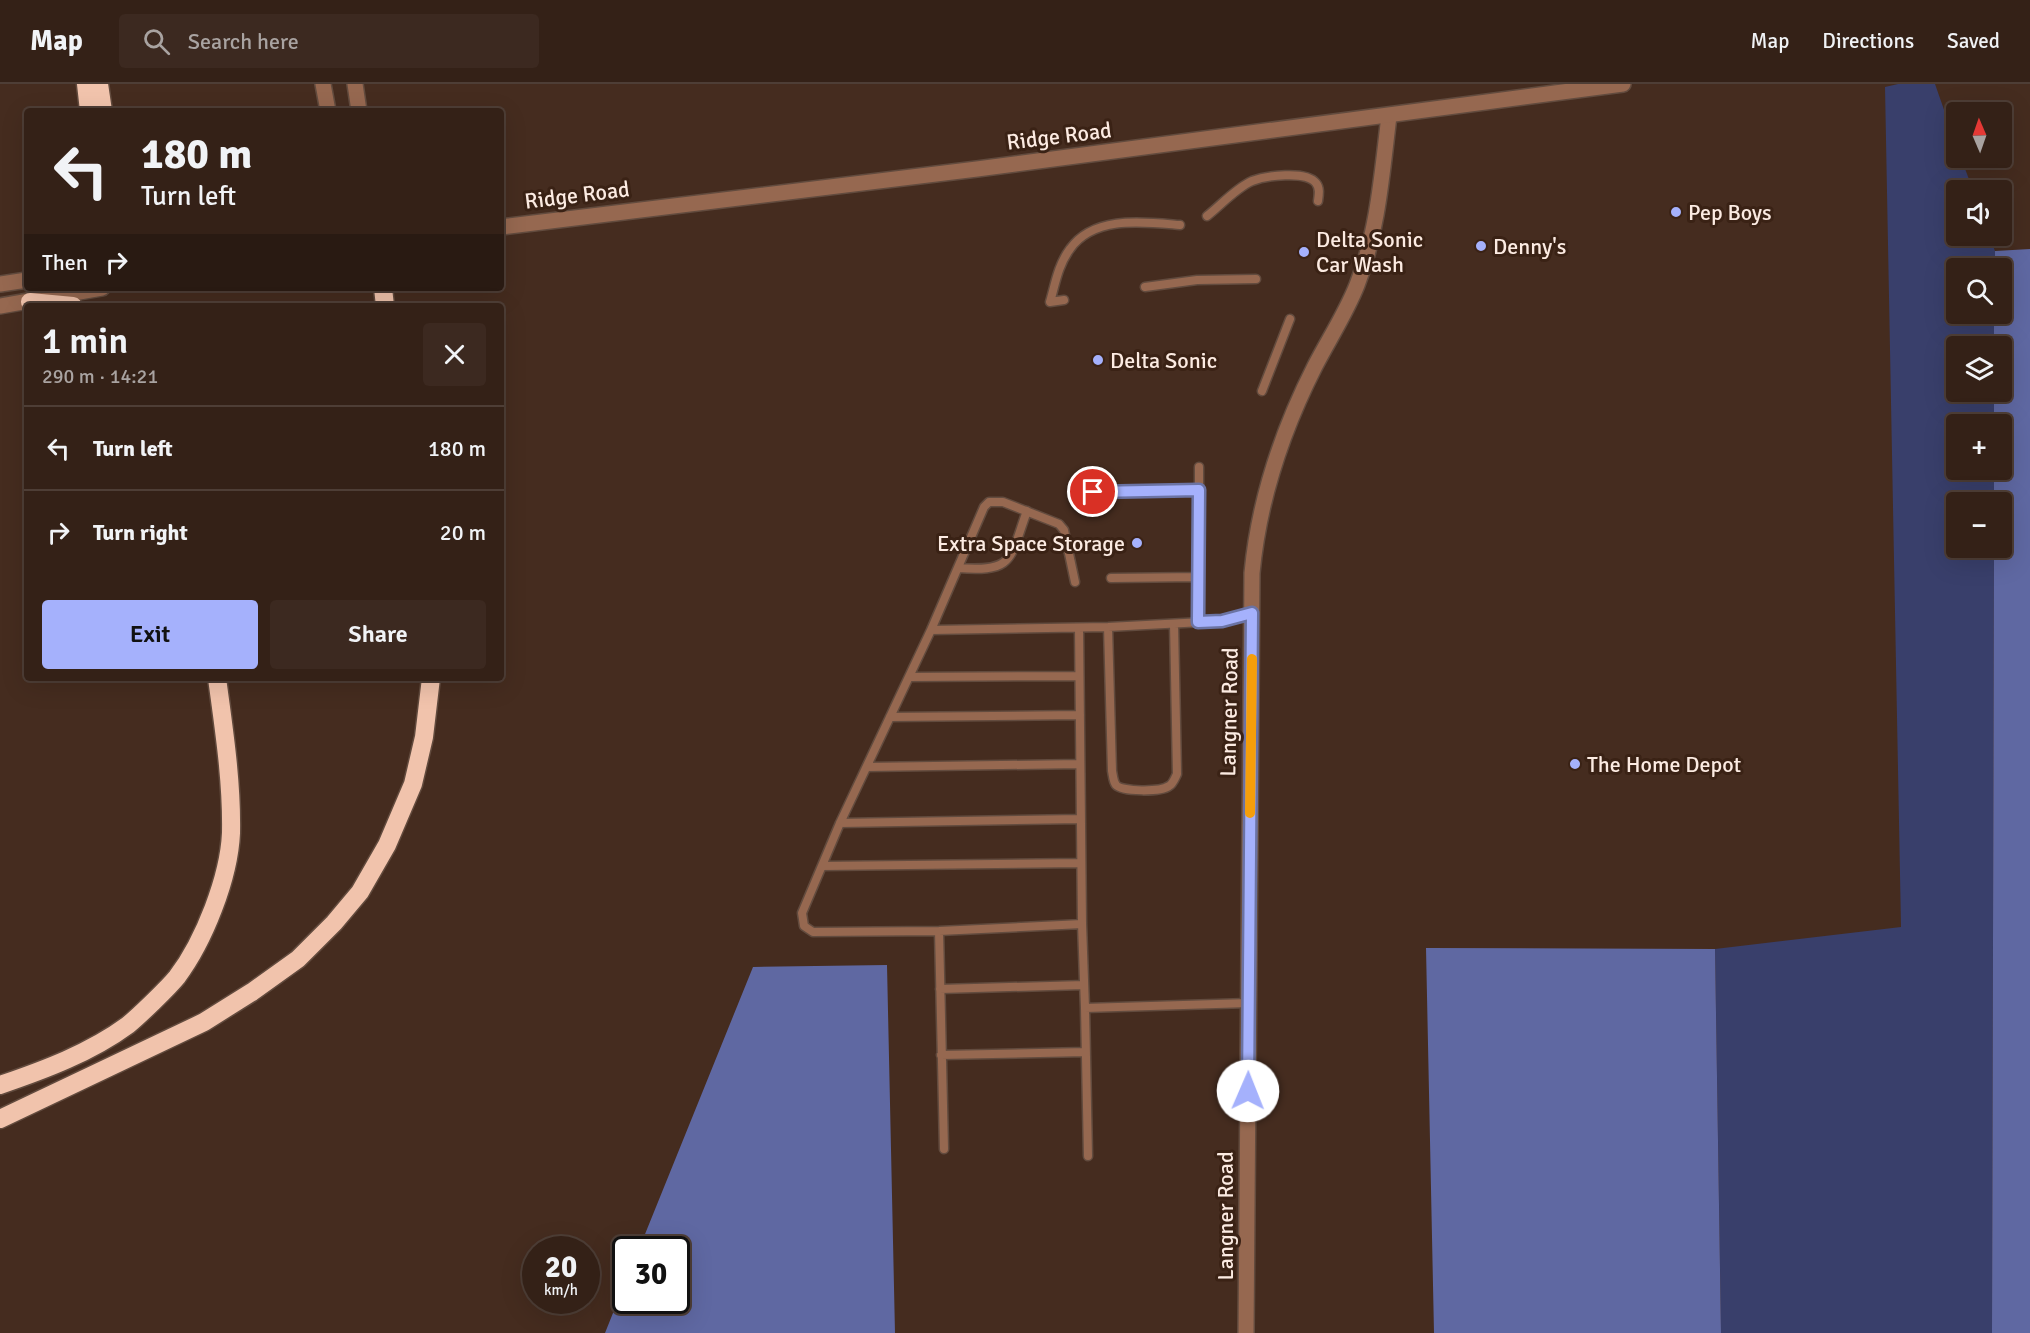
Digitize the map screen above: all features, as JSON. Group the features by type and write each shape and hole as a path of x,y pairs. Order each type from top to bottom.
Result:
{"highway":[{"path":"86,84 89,108"},
{"path":"99,84 103,108"},
{"path":"30,302 41,303"},
{"path":"0,1085 38,1072 83,1052 128,1024 176,977 202,933 220,891 231,835 229,768 217,681"},
{"path":"0,1119 204,1022 252,992 298,959 334,923 360,892 387,844 413,784 424,737 431,681"}],"street":[{"path":"323,84 327,108"},
{"path":"355,84 359,108"},
{"name":"Ridge Road","path":"504,227 873,182 1623,84"},
{"name":"Langner Road","path":"1246,1333 1254,550 1271,474 1284,431 1315,365 1357,287 1369,249 1389,116"},
{"path":"0,284 24,280"},
{"path":"0,306 87,291"}],"lane":[{"path":"1207,216 1250,182 1272,177 1293,176 1312,179 1318,186 1318,201"},
{"path":"1064,300 1050,302 1060,268 1070,249 1080,238 1104,227 1136,221 1180,225"},
{"path":"1145,287 1197,280 1256,279"},
{"path":"1262,391 1290,319"},
{"path":"1198,622 1199,467"},
{"path":"1072,493 1199,490"},
{"path":"1075,582 1064,530 1059,524 1003,502 989,502 984,507 931,630 840,823 802,913 804,926 813,932 939,931 1082,924"},
{"path":"958,568 981,570 1003,565 1010,557 1027,511"},
{"path":"1111,578 1199,576"},
{"path":"931,630 1174,624 1222,621 1252,613"},
{"path":"1108,627 1114,783 1125,789 1161,789 1169,786 1177,774 1174,624"},
{"path":"1079,628 1082,924 1088,1156"},
{"path":"909,677 1079,676"},
{"path":"890,717 1080,715"},
{"path":"867,767 1080,764"},
{"path":"840,823 1081,819"},
{"path":"822,866 1081,862"},
{"path":"939,931 944,1149"},
{"path":"940,989 1084,985"},
{"path":"1085,1008 1249,1003"},
{"path":"942,1055 1086,1052"}],"shaded area":[{"path":"1898,84 1935,84 1946,115 1946,168 1965,168 1969,180 1946,180 1946,246 1993,246 1995,251 1995,258 1946,258 1946,324 1994,324 1994,336 1946,336 1946,402 1994,402 1994,414 1946,414 1946,480 1994,480 1994,492 1946,492 1946,558 1994,558 1992,1333 1721,1333 1715,949 1901,927 1885,87"},
{"path":"2030,249 2030,1333 1992,1333 1994,558 2012,558 2012,492 1994,492 1994,480 2012,480 2012,414 1994,414 1994,402 2012,402 2012,336 1994,336 1994,324 2012,324 2012,258 1995,258 1995,251"},
{"path":"1426,948 1715,949 1721,1333 1434,1333"},
{"path":"887,965 895,1333 605,1333 613,1314 690,1314 690,1236 644,1236 753,967"}],"slow traffic":[{"path":"1250,813 1252,659"}],"place":[{"name":"Pep Boys","path":"1676,212"},
{"name":"Denny's","path":"1481,246"},
{"name":"Delta Sonic Car Wash","path":"1304,252"},
{"name":"Delta Sonic","path":"1098,360"},
{"name":"Extra Space Storage","path":"1137,543"},
{"name":"The Home Depot","path":"1575,764"}],"route":[{"path":"1093,492 1199,490 1198,622 1222,621 1252,613 1248,1091"}]}
